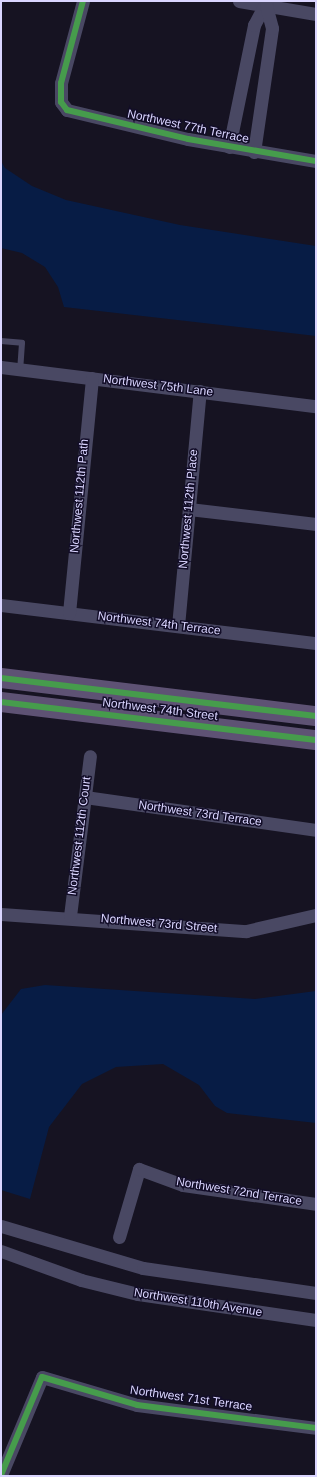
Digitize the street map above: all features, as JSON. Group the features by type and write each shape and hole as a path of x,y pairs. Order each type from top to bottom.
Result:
{"main road":[{"name":"Northwest 74th Street","path":"1,678 316,716"},
{"name":"Northwest 74th Street","path":"1,702 316,740"}],"street":[{"name":"Northwest 77th Terrace","path":"83,1 61,83 61,102 77,114 254,152 316,161"},
{"path":"239,1 267,4 316,14"},
{"path":"230,147 254,25 267,4"},
{"path":"254,152 272,28 267,4"},
{"name":"Northwest 75th Lane","path":"1,367 316,406"},
{"name":"Northwest 112th Path","path":"69,613 92,378"},
{"name":"Northwest 112th Place","path":"178,626 200,392"},
{"path":"189,509 316,524"},
{"name":"Northwest 74th Terrace","path":"1,605 316,643"},
{"name":"Northwest 112th Court","path":"70,916 90,756"},
{"name":"Northwest 73rd Terrace","path":"85,798 316,830"},
{"name":"Northwest 73rd Street","path":"1,914 70,916 246,931 316,915"},
{"name":"Northwest 72nd Terrace","path":"119,1237 140,1169 183,1185 316,1204"},
{"path":"1,1226 89,1254 143,1268 316,1293"},
{"name":"Northwest 110th Avenue","path":"1,1251 81,1280 138,1294 316,1320"},
{"name":"Northwest 71st Terrace","path":"1,1475 42,1377 137,1404 316,1428"}],"lane":[{"path":"1,341 22,343 20,369"}],"water":[{"path":"1,161 5,168 32,186 66,200 180,225 316,246 316,336 64,307 58,287 45,267 22,253 1,248"},
{"path":"45,985 255,999 316,991 316,1123 227,1113 215,1106 199,1085 163,1064 116,1067 82,1084 49,1127 30,1199 1,1190 1,1015 21,989"}],"cycle path":[{"path":"83,1 61,83 61,102 67,110 188,139 316,161"},
{"path":"1,678 316,716"},
{"path":"1,702 316,740"},
{"path":"1,1475 42,1377 137,1405 316,1428"}]}
